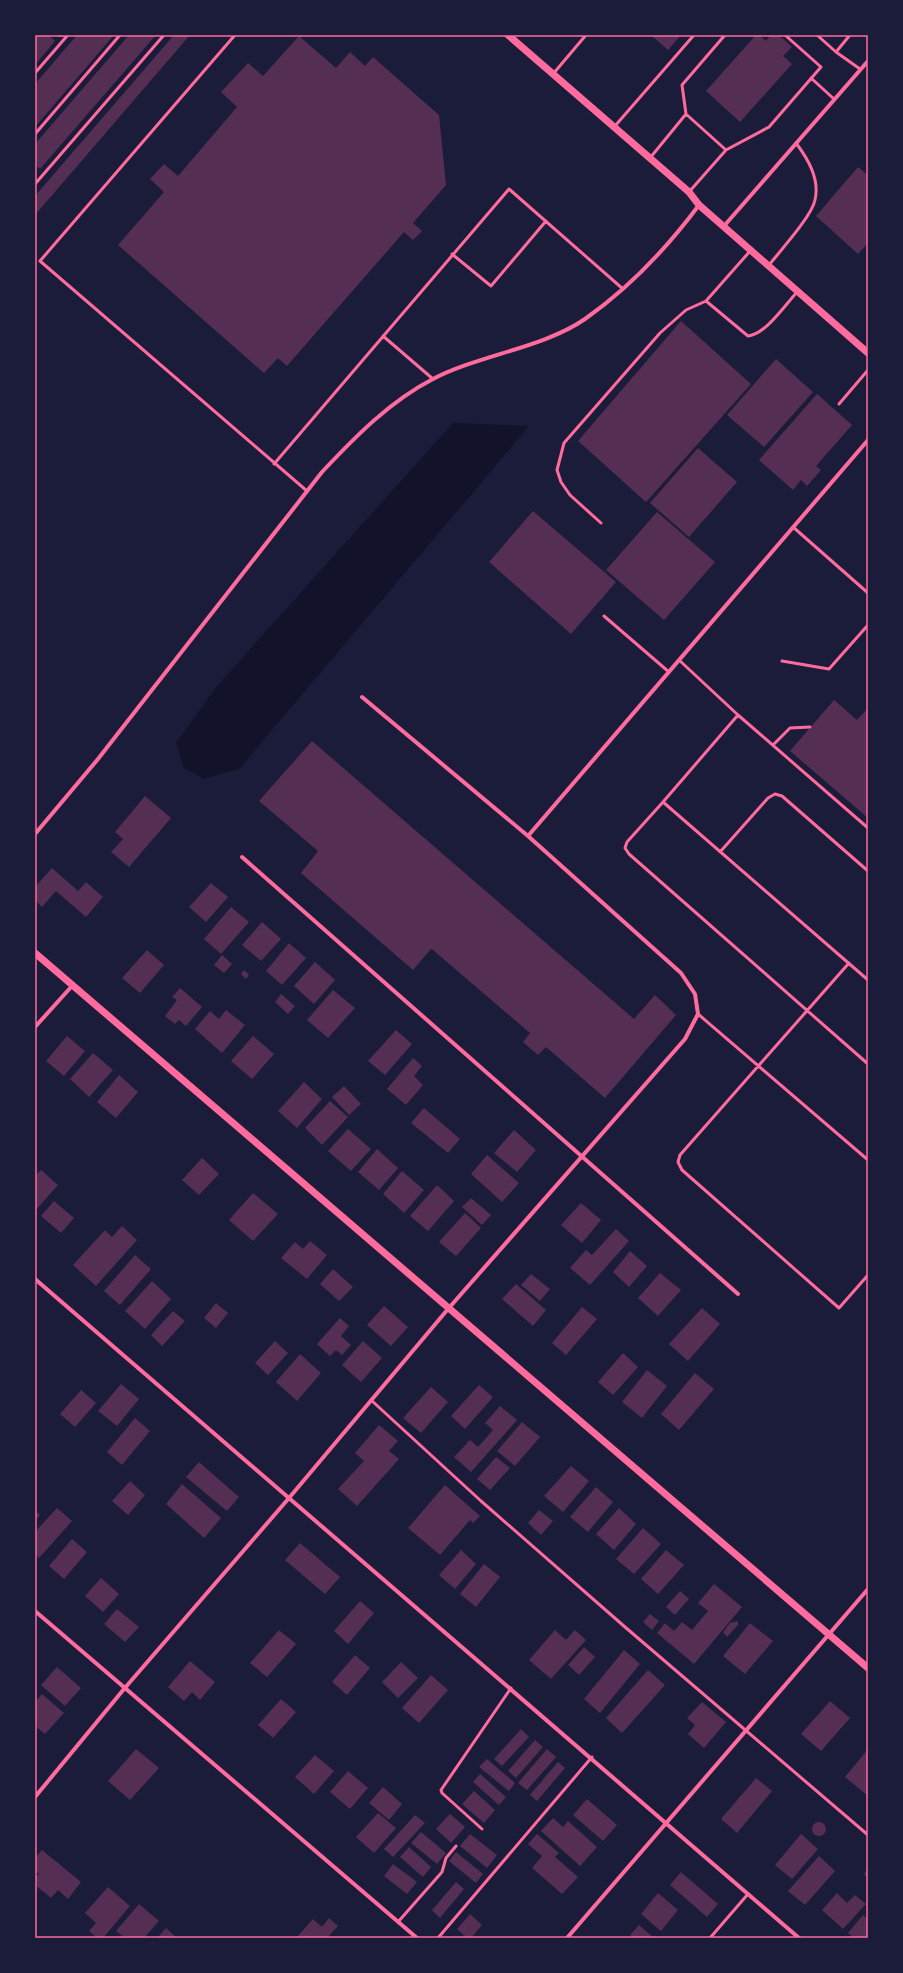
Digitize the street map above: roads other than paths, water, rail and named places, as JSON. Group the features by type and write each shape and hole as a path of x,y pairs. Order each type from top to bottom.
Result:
{"street":[{"path":"508,35 615,126 689,192 699,205 868,354"},
{"path":"724,226 868,60"},
{"path":"35,834 98,759 322,472 360,431 404,397 433,379 558,333 585,319 637,277 685,224 699,205"},
{"path":"528,836 868,440"},
{"path":"35,1797 124,1689 289,1498 448,1309 685,1039 698,1014 695,994 681,973 528,836 362,697"},
{"path":"242,857 738,1294"},
{"path":"35,953 868,1668"},
{"path":"35,1028 72,986"},
{"path":"35,1279 592,1757 799,1938"},
{"path":"568,1938 868,1590"},
{"path":"35,1611 124,1689 417,1938"}],"lane":[{"path":"59,35 67,35"},
{"path":"35,73 67,35"},
{"path":"35,134 120,35"},
{"path":"35,184 164,35"},
{"path":"234,35 40,261 307,491"},
{"path":"553,74 586,35"},
{"path":"615,126 694,35"},
{"path":"726,35 682,85 686,114 726,150"},
{"path":"689,192 726,150 769,127 822,67 786,35"},
{"path":"817,35 836,52 860,69"},
{"path":"836,52 850,35"},
{"path":"811,78 834,99"},
{"path":"650,158 686,114"},
{"path":"768,266 805,218 816,200 815,184 809,160 796,143"},
{"path":"274,464 509,189 623,289"},
{"path":"452,254 491,286 546,221"},
{"path":"602,523 570,495 561,482 557,470 564,443 660,333 686,310 706,301 751,250"},
{"path":"706,301 748,336 756,335 764,328 798,292"},
{"path":"383,336 433,379"},
{"path":"839,404 868,370"},
{"path":"793,527 868,593"},
{"path":"604,616 669,672"},
{"path":"782,662 829,669 868,625"},
{"path":"679,660 738,715 868,828"},
{"path":"738,715 627,842 625,848 629,854 868,1064"},
{"path":"773,745 790,728 810,727"},
{"path":"720,852 768,798 775,794 782,796 868,871"},
{"path":"663,802 868,980"},
{"path":"849,963 760,1066 680,1155 678,1162 682,1170 839,1308 868,1275"},
{"path":"698,1014 868,1160"},
{"path":"371,1400 499,1517 868,1835"},
{"path":"482,1829 442,1794 441,1790 511,1688"},
{"path":"438,1938 592,1757"},
{"path":"398,1922 442,1872 446,1858 456,1846"},
{"path":"710,1938 748,1894"}]}
